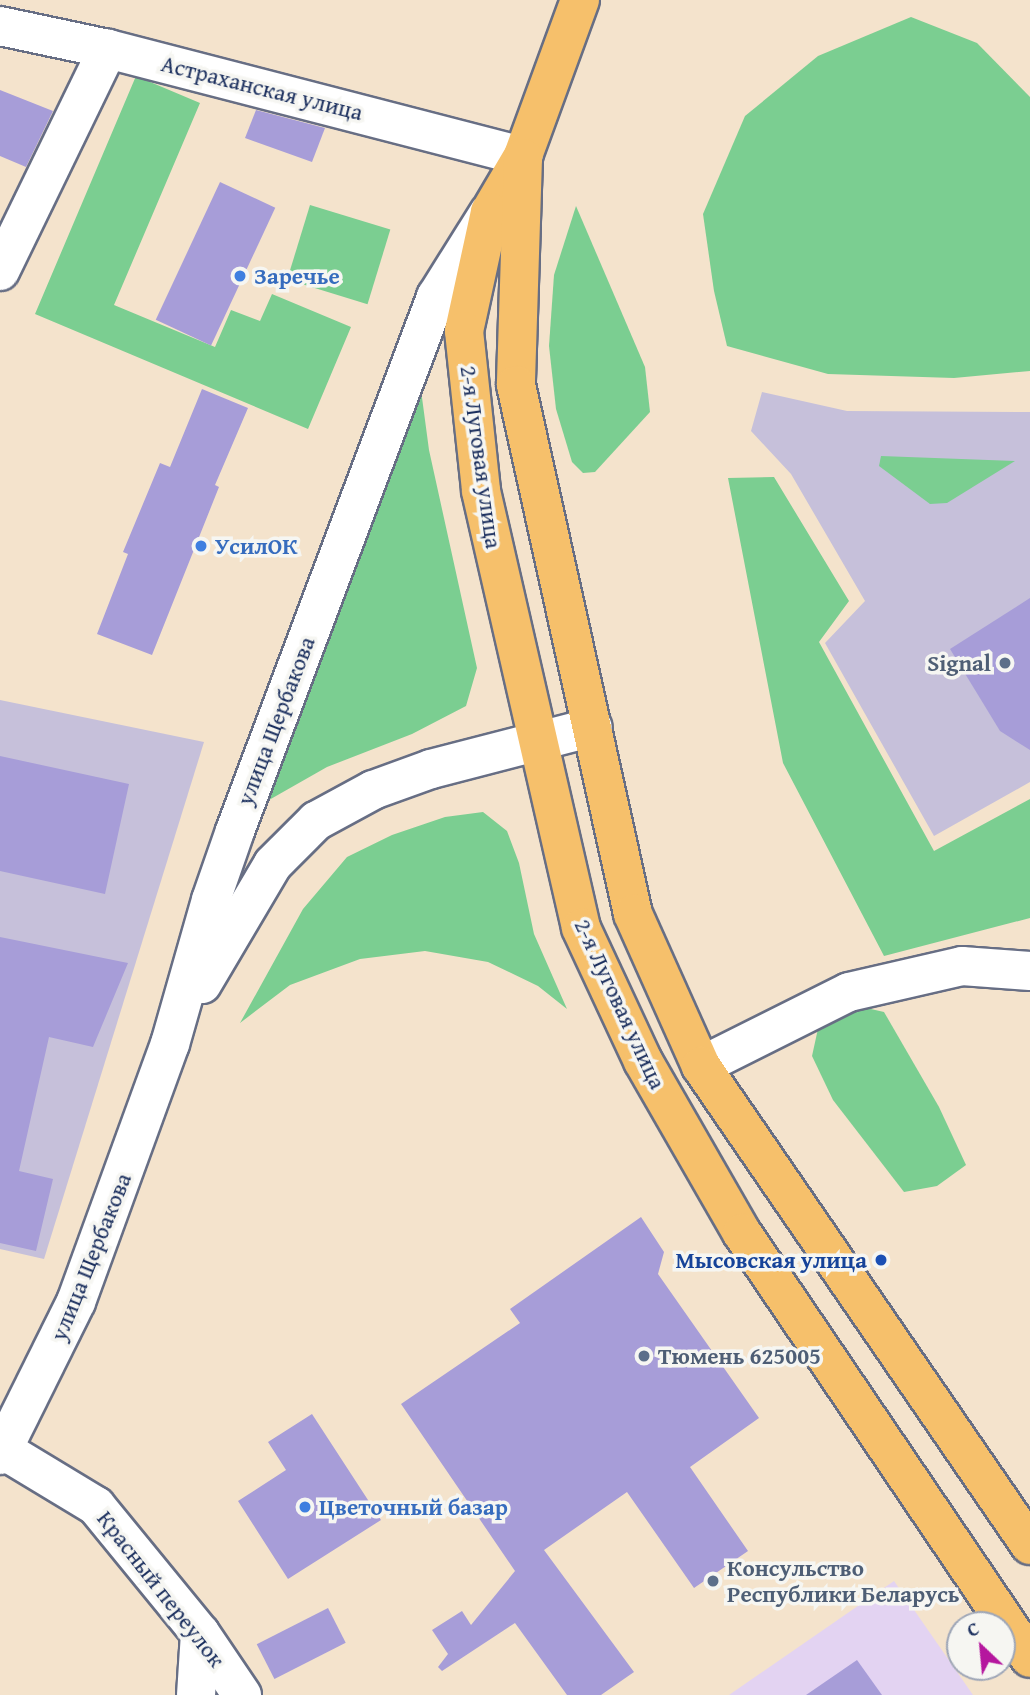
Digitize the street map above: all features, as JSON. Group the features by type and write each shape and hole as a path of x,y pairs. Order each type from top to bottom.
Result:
{"main road":[{"name":"улица Щербакова","path":"489,212 523,156 580,0"},
{"name":"2-я Луговая улица","path":"523,156 516,385 633,914 701,1066 1030,1545"},
{"name":"2-я Луговая улица","path":"489,212 464,331 481,491 581,928 643,1061 742,1233 1030,1658"}],"street":[{"name":"Астраханская улица","path":"0,26 108,49 523,156"},
{"path":"0,271 108,49"},
{"name":"улица Щербакова","path":"1,1451 76,1302 170,1044 211,900 235,831 436,297 489,212"},
{"path":"170,1044 221,949 273,864 316,821 373,790 431,769 593,727"},
{"path":"701,1066 849,992 962,966 1030,971"},
{"name":"Красный переулок","path":"1,1451 96,1506 200,1633 242,1695"},
{"path":"196,1695 200,1633"}],"shaded area":[{"path":"762,392 847,411 1030,412 1030,782 934,836 825,643 865,601 791,474 751,431"},
{"path":"0,700 204,742 44,1259 0,1249"},
{"path":"894,1581 946,1656 946,1681 963,1681 973,1695 729,1695"}],"green space":[{"path":"911,17 977,43 1030,97 1030,371 954,378 828,374 727,346 714,291 703,214 745,116 818,56"},
{"path":"136,76 200,103 114,305 215,347 231,310 260,321 272,294 351,327 308,429 35,314"},
{"path":"310,205 390,230 368,304 287,280"},
{"path":"576,206 645,367 650,412 595,472 583,473 572,462 556,409 549,346 554,275"},
{"path":"421,390 429,450 477,668 466,706 412,734 327,767 269,800"},
{"path":"881,456 1015,461 947,503 930,504 879,466"},
{"path":"774,477 849,601 819,642 934,851 1030,799 1030,918 884,956 783,763 728,478"},
{"path":"483,812 507,831 519,863 534,934 567,1009 538,986 488,962 425,951 360,959 290,985 240,1023 303,909 347,857 392,835 445,817"},
{"path":"849,1004 884,1012 939,1107 966,1165 937,1186 904,1192 833,1100 812,1056 819,1024"}],"building":[{"path":"0,90 53,111 26,167 0,156"},
{"path":"256,110 325,128 312,162 245,138"},
{"path":"220,182 275,208 211,346 156,320"},
{"path":"202,389 248,408 215,485 219,487 152,655 97,634 128,554 123,552 160,463 170,467"},
{"path":"1030,598 1030,750 1000,731 950,649"},
{"path":"0,756 129,784 105,894 0,871"},
{"path":"0,937 128,963 93,1047 49,1037 19,1171 53,1179 36,1251 0,1243"},
{"path":"641,1217 664,1252 658,1274 759,1418 690,1467 748,1551 694,1588 627,1492 544,1550 634,1672 601,1695 567,1695 515,1623 442,1671 438,1667 448,1654 432,1630 462,1611 471,1625 515,1571 401,1404 520,1323 510,1309"},
{"path":"312,1414 381,1520 288,1579 238,1501 286,1470 268,1442"},
{"path":"328,1608 346,1643 274,1679 257,1644"},
{"path":"857,1660 882,1695 806,1695"}],"place":[{"name":"Заречье","path":"240,276"},
{"name":"УсилОК","path":"201,546"},
{"name":"Signal","path":"1005,663"},
{"name":"Мысовская улица","path":"881,1260"},
{"name":"Тюмень 625005","path":"644,1356"},
{"name":"Цветочный базар","path":"305,1507"},
{"name":"Консульство Республики Беларусь","path":"713,1581"}]}
